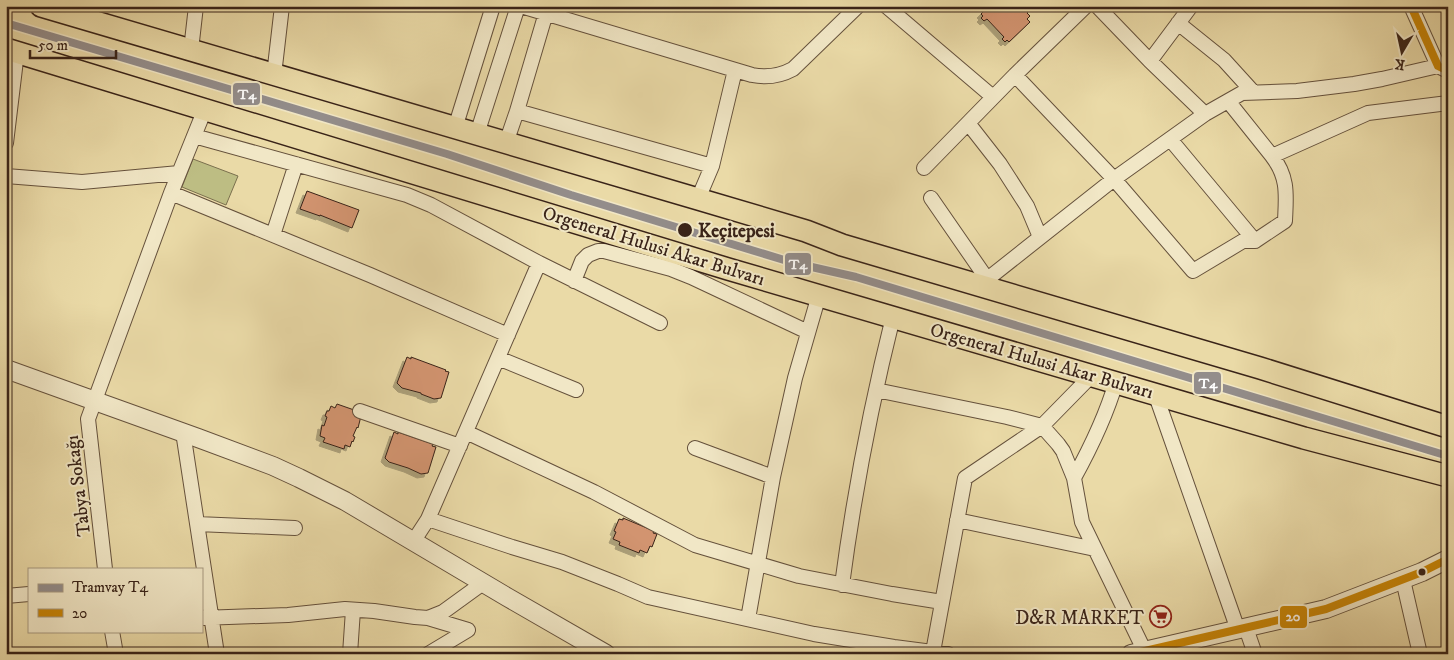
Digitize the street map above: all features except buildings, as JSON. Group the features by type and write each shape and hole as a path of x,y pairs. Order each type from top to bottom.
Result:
{"main road":[{"path":"42,6 698,198 806,231 842,245 983,282 1442,422"},
{"name":"Orgeneral Hulusi Akar Bulvarı","path":"12,50 819,295 1304,438 1448,476"}],"street":[{"path":"191,50 196,6"},
{"path":"274,75 282,6"},
{"path":"455,128 493,6"},
{"path":"478,134 519,6 547,10 735,70 767,77 781,75 793,69 858,6"},
{"path":"886,6 993,97"},
{"path":"924,168 1086,6"},
{"path":"1097,6 1205,114"},
{"path":"1150,61 1191,6"},
{"path":"931,198 983,282 1170,139 1205,114 1242,93 1298,91 1354,84 1443,68 1411,6"},
{"path":"506,143 547,10"},
{"path":"1178,23 1224,60 1254,93"},
{"path":"6,143 12,50"},
{"path":"698,198 712,166 735,70"},
{"path":"1015,75 1114,180 1193,271 1243,241 1255,241 1285,221 1286,188 1278,163 1228,101"},
{"path":"1272,156 1368,112 1448,103"},
{"name":"Tabya Sokağı","path":"105,568 88,419 171,193 205,109"},
{"path":"517,111 712,166"},
{"path":"968,123 1000,164 1027,206 1040,237"},
{"path":"194,136 407,195 430,205 660,324"},
{"path":"1170,139 1255,241"},
{"path":"273,235 296,164"},
{"path":"6,176 82,182 179,173"},
{"path":"171,193 370,275 508,335"},
{"path":"574,281 585,258 592,253 604,251 690,276 808,332"},
{"path":"413,542 428,519 539,263"},
{"path":"748,619 773,477 795,378 819,295"},
{"path":"842,585 860,463 893,316"},
{"path":"498,358 576,390"},
{"path":"6,369 183,432 273,466 299,478 345,501 606,654"},
{"path":"932,652 965,478 1042,426 1092,375"},
{"path":"1074,478 1096,437 1116,382"},
{"path":"876,390 1042,426 1063,451 1074,478 1082,522 1140,653 1326,610 1403,580 1448,559"},
{"path":"1155,393 1242,629 1255,654"},
{"path":"360,411 460,446"},
{"path":"183,432 201,568"},
{"path":"466,432 594,492 695,545 799,576 942,602"},
{"path":"695,448 773,477"},
{"path":"428,519 562,562 648,597 854,641 948,654"},
{"path":"957,520 1095,549"},
{"path":"196,524 295,528"},
{"path":"202,580 206,618 218,654"},
{"path":"1403,580 1420,654"},
{"path":"428,618 443,612 483,583"},
{"path":"6,596 28,594"},
{"path":"206,618 353,610 428,618 468,630 428,654"},
{"path":"350,654 353,610"},
{"path":"112,632 116,654"}],"green space":[{"path":"193,159 238,176 226,205 182,187"}],"tram line":[{"name":"T4","path":"6,23 447,154 571,195 794,263 856,277 1448,456"}],"transit line":[{"name":"20","path":"1411,6 1438,66 1448,71"},
{"name":"20","path":"1132,654 1326,609 1422,572 1448,559"}],"place":[{"name":"Keçitepesi","path":"685,230"},
{"name":"D&R MARKET","path":"1160,617"}]}
